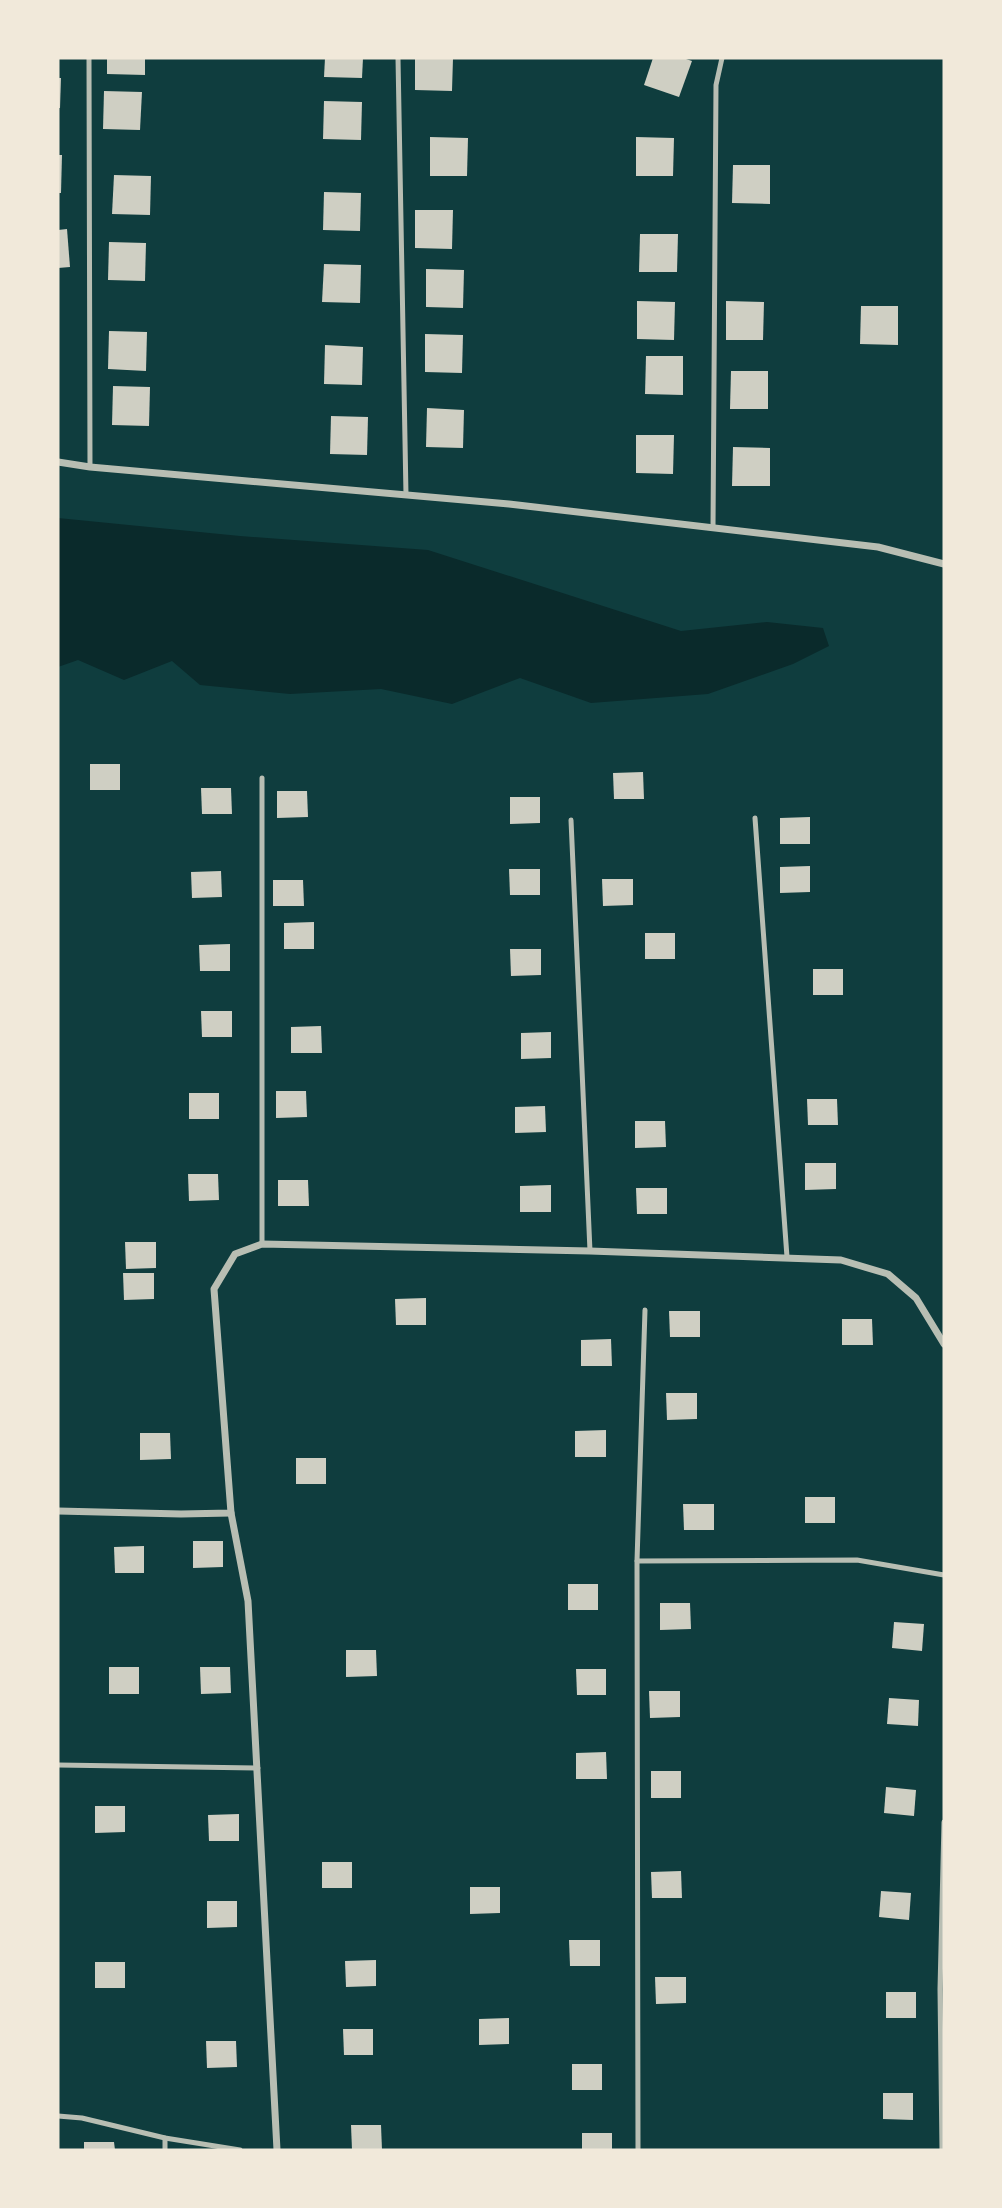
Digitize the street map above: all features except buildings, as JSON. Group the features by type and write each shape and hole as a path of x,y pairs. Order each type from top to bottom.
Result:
{"street":[{"path":"58,462 509,504 878,547 944,564"},
{"path":"277,2150 248,1601 231,1513 214,1289 235,1254 262,1244 841,1260 888,1274 916,1298 944,1344"},
{"path":"58,1511 231,1513"}],"lane":[{"path":"89,58 90,467"},
{"path":"398,58 406,495"},
{"path":"713,528 716,85 722,58"},
{"path":"262,778 262,1244"},
{"path":"755,818 786,1258"},
{"path":"571,820 590,1251"},
{"path":"638,2150 637,1561 645,1310"},
{"path":"637,1561 857,1560 944,1575"},
{"path":"58,1765 258,1768"},
{"path":"942,2150 940,1989 944,1822"},
{"path":"58,2116 82,2118 165,2138 240,2150"},
{"path":"165,2138 165,2150"}],"water":[{"path":"58,518 240,536 428,550 681,631 767,622 823,628 829,646 793,664 708,694 591,703 520,678 452,704 381,689 290,694 200,685 172,661 124,680 78,660 58,667"}]}
